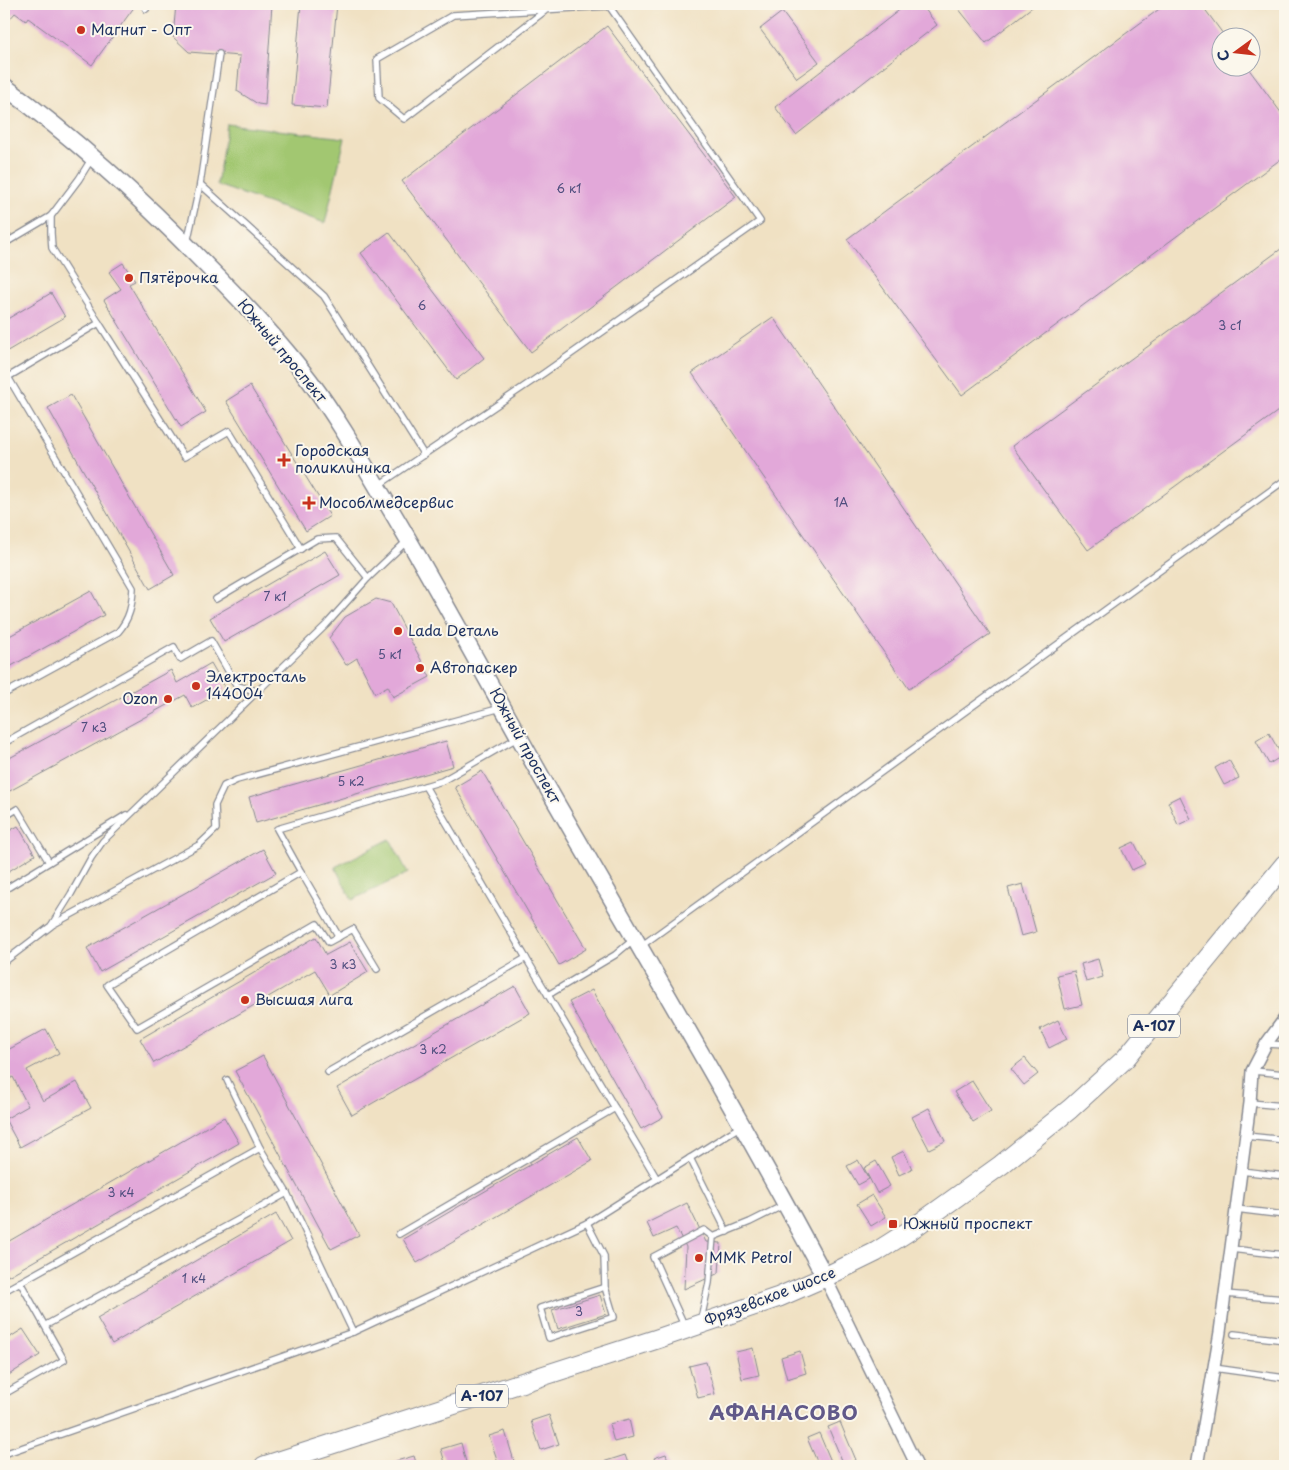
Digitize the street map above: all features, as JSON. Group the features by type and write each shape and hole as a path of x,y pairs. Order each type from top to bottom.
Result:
{"highway":[{"name":"Фрязевское шоссе","path":"264,1466 693,1327 779,1297 876,1252 909,1231 1001,1165 1126,1059 1285,864"}],"main road":[{"name":"Южный проспект","path":"4,86 92,157 145,204 187,245 256,317 308,379 334,415 408,540 742,1125 825,1277"}],"street":[{"path":"1197,1466 1225,1294 1250,1103 1252,1071 1266,1044 1285,1018"},
{"path":"825,1277 916,1466"}],"lane":[{"path":"377,487 544,373 760,221 609,6 453,15 377,59 379,98 404,119 546,10"},
{"path":"187,245 200,184 219,54"},
{"path":"4,235 6,243 51,216 92,157"},
{"path":"200,184 324,296 424,455"},
{"path":"51,216 52,248 184,457 229,431 301,549"},
{"path":"4,694 118,632 126,622 132,609 134,588 6,378 99,323"},
{"path":"548,995 637,943 1285,480"},
{"path":"216,599 317,539 336,538 368,578"},
{"path":"51,926 103,841 326,625 368,578 408,540"},
{"path":"4,743 174,647 180,659 211,641 237,686 257,691"},
{"path":"4,962 51,926 199,844 216,830 215,805 224,786 236,780 503,708"},
{"path":"339,936 277,829 442,782 519,737"},
{"path":"425,786 657,1179"},
{"path":"4,817 17,809 48,862"},
{"path":"4,890 134,810"},
{"path":"301,872 107,985 137,1028 317,924 330,942 353,929 377,969"},
{"path":"328,1072 526,958"},
{"path":"1266,1044 1285,1045"},
{"path":"1252,1071 1285,1074"},
{"path":"227,1080 260,1148 287,1193 353,1332"},
{"path":"1250,1103 1285,1106"},
{"path":"399,1234 615,1108"},
{"path":"4,1454 353,1332 587,1222 742,1125"},
{"path":"1246,1136 1285,1140"},
{"path":"4,1291 260,1148"},
{"path":"690,1158 727,1232"},
{"path":"1241,1171 1285,1176"},
{"path":"46,1326 287,1193"},
{"path":"713,1237 786,1204"},
{"path":"1236,1209 1285,1214"},
{"path":"587,1222 604,1256 605,1287 614,1317 549,1338 540,1308 605,1287"},
{"path":"693,1327 653,1257 704,1230 713,1237"},
{"path":"693,1327 709,1283 713,1237"},
{"path":"1231,1250 1285,1255"},
{"path":"4,1394 64,1360 20,1282"},
{"path":"1225,1294 1285,1299"},
{"path":"1234,1334 1285,1340"},
{"path":"1214,1368 1285,1378"}],"green space":[{"path":"227,124 345,138 325,223 217,185"},
{"path":"390,839 408,873 352,900 335,867"}],"building":[{"name":"Магнит - Опт","path":"4,4 132,4 135,6 92,65 28,18 26,21 15,13 9,20 4,17"},
{"path":"176,4 272,4 265,105 258,104 237,91 240,56 189,52 173,37"},
{"path":"301,4 337,4 327,108 292,105"},
{"path":"907,4 921,4 937,25 796,135 775,107"},
{"path":"963,4 1036,4 986,43 958,8"},
{"path":"1166,4 1201,4 1219,28 1212,28 1212,78 1255,78 1285,118 1285,156 962,395 847,239"},
{"path":"782,12 819,62 797,78 760,29"},
{"path":"607,26 736,197 531,352 402,181"},
{"path":"389,232 484,358 456,380 361,253"},
{"path":"1285,246 1285,406 1088,550 1012,446"},
{"path":"123,263 135,281 129,284 206,412 181,427 104,300 121,289 109,272"},
{"path":"51,293 65,317 4,353 4,321"},
{"path":"773,317 990,634 909,689 692,373"},
{"path":"250,386 330,516 306,531 226,401"},
{"path":"71,395 174,575 150,589 48,408"},
{"path":"325,551 340,575 224,642 210,618"},
{"path":"91,591 104,615 4,670 4,639"},
{"path":"376,599 391,603 430,677 393,697 388,686 375,693 357,658 346,665 329,638 345,617"},
{"path":"211,663 226,689 192,708 185,695 6,793 4,789 4,761 171,670 177,683"},
{"path":"1269,733 1282,756 1269,764 1256,741"},
{"path":"446,741 453,766 256,823 249,797"},
{"path":"1229,760 1239,778 1224,785 1215,768"},
{"path":"482,771 586,949 559,965 455,787"},
{"path":"1180,796 1191,819 1178,825 1168,802"},
{"path":"18,826 35,855 4,874 4,834"},
{"path":"1134,842 1145,864 1132,870 1121,848"},
{"path":"263,849 276,873 100,972 87,948"},
{"path":"1023,884 1036,932 1021,936 1008,888"},
{"path":"316,937 326,955 350,942 368,972 330,995 315,970 154,1063 140,1039"},
{"path":"1098,959 1103,977 1086,982 1081,964"},
{"path":"1074,971 1082,1005 1065,1009 1057,975"},
{"path":"515,986 530,1013 352,1115 337,1088"},
{"path":"592,990 663,1117 641,1129 569,1002"},
{"path":"1058,1020 1067,1039 1049,1048 1040,1029"},
{"path":"46,1029 59,1053 27,1070 43,1101 77,1082 91,1108 20,1147 5,1119 28,1106 13,1077 4,1082 4,1052"},
{"path":"263,1056 359,1235 331,1249 235,1071"},
{"path":"1025,1058 1038,1074 1024,1085 1011,1069"},
{"path":"972,1081 991,1111 973,1122 954,1092"},
{"path":"929,1108 945,1141 929,1149 912,1117"},
{"path":"224,1117 239,1143 8,1276 4,1269 4,1244"},
{"path":"578,1137 592,1161 417,1263 403,1239"},
{"path":"904,1151 912,1169 899,1175 891,1157"},
{"path":"858,1160 869,1179 858,1185 847,1166"},
{"path":"876,1161 890,1186 877,1193 864,1168"},
{"path":"872,1195 886,1217 871,1226 857,1204"},
{"path":"687,1203 706,1242 721,1243 719,1273 684,1289 686,1247 676,1228 654,1238 647,1223"},
{"path":"276,1214 291,1241 112,1344 97,1318"},
{"path":"600,1295 606,1314 558,1329 552,1310"},
{"path":"23,1329 40,1355 4,1378 4,1341"},
{"path":"753,1348 759,1375 742,1379 736,1352"},
{"path":"800,1351 806,1373 787,1379 781,1357"},
{"path":"706,1362 715,1394 698,1398 689,1366"},
{"path":"549,1415 559,1444 541,1450 531,1421"},
{"path":"629,1419 633,1437 614,1442 609,1424"},
{"path":"840,1422 856,1460 844,1465 828,1427"},
{"path":"505,1431 514,1461 499,1465 489,1436"},
{"path":"819,1433 833,1466 819,1466 807,1438"},
{"path":"461,1443 466,1462 458,1464 459,1466 446,1466 441,1449"},
{"path":"666,1454 670,1466 657,1466 654,1458"},
{"path":"625,1455 629,1466 601,1466 600,1463"},
{"path":"414,1456 417,1466 397,1466 396,1461"}],"place":[{"name":"Магнит - Опт","path":"81,30"},
{"name":"Пятёрочка","path":"129,278"},
{"name":"Городская поликлиника","path":"284,460"},
{"name":"Мособлмедсервис","path":"309,503"},
{"name":"Lada Dеталь","path":"398,631"},
{"name":"Автопаскер","path":"420,668"},
{"name":"Электросталь 144004","path":"196,686"},
{"name":"Ozon","path":"168,699"},
{"name":"Высшая лига","path":"245,1000"},
{"name":"Южный проспект","path":"893,1224"},
{"name":"MMK Petrol","path":"699,1258"}],"district":[{"name":"АФАНАСОВО","path":"784,1413"}]}
